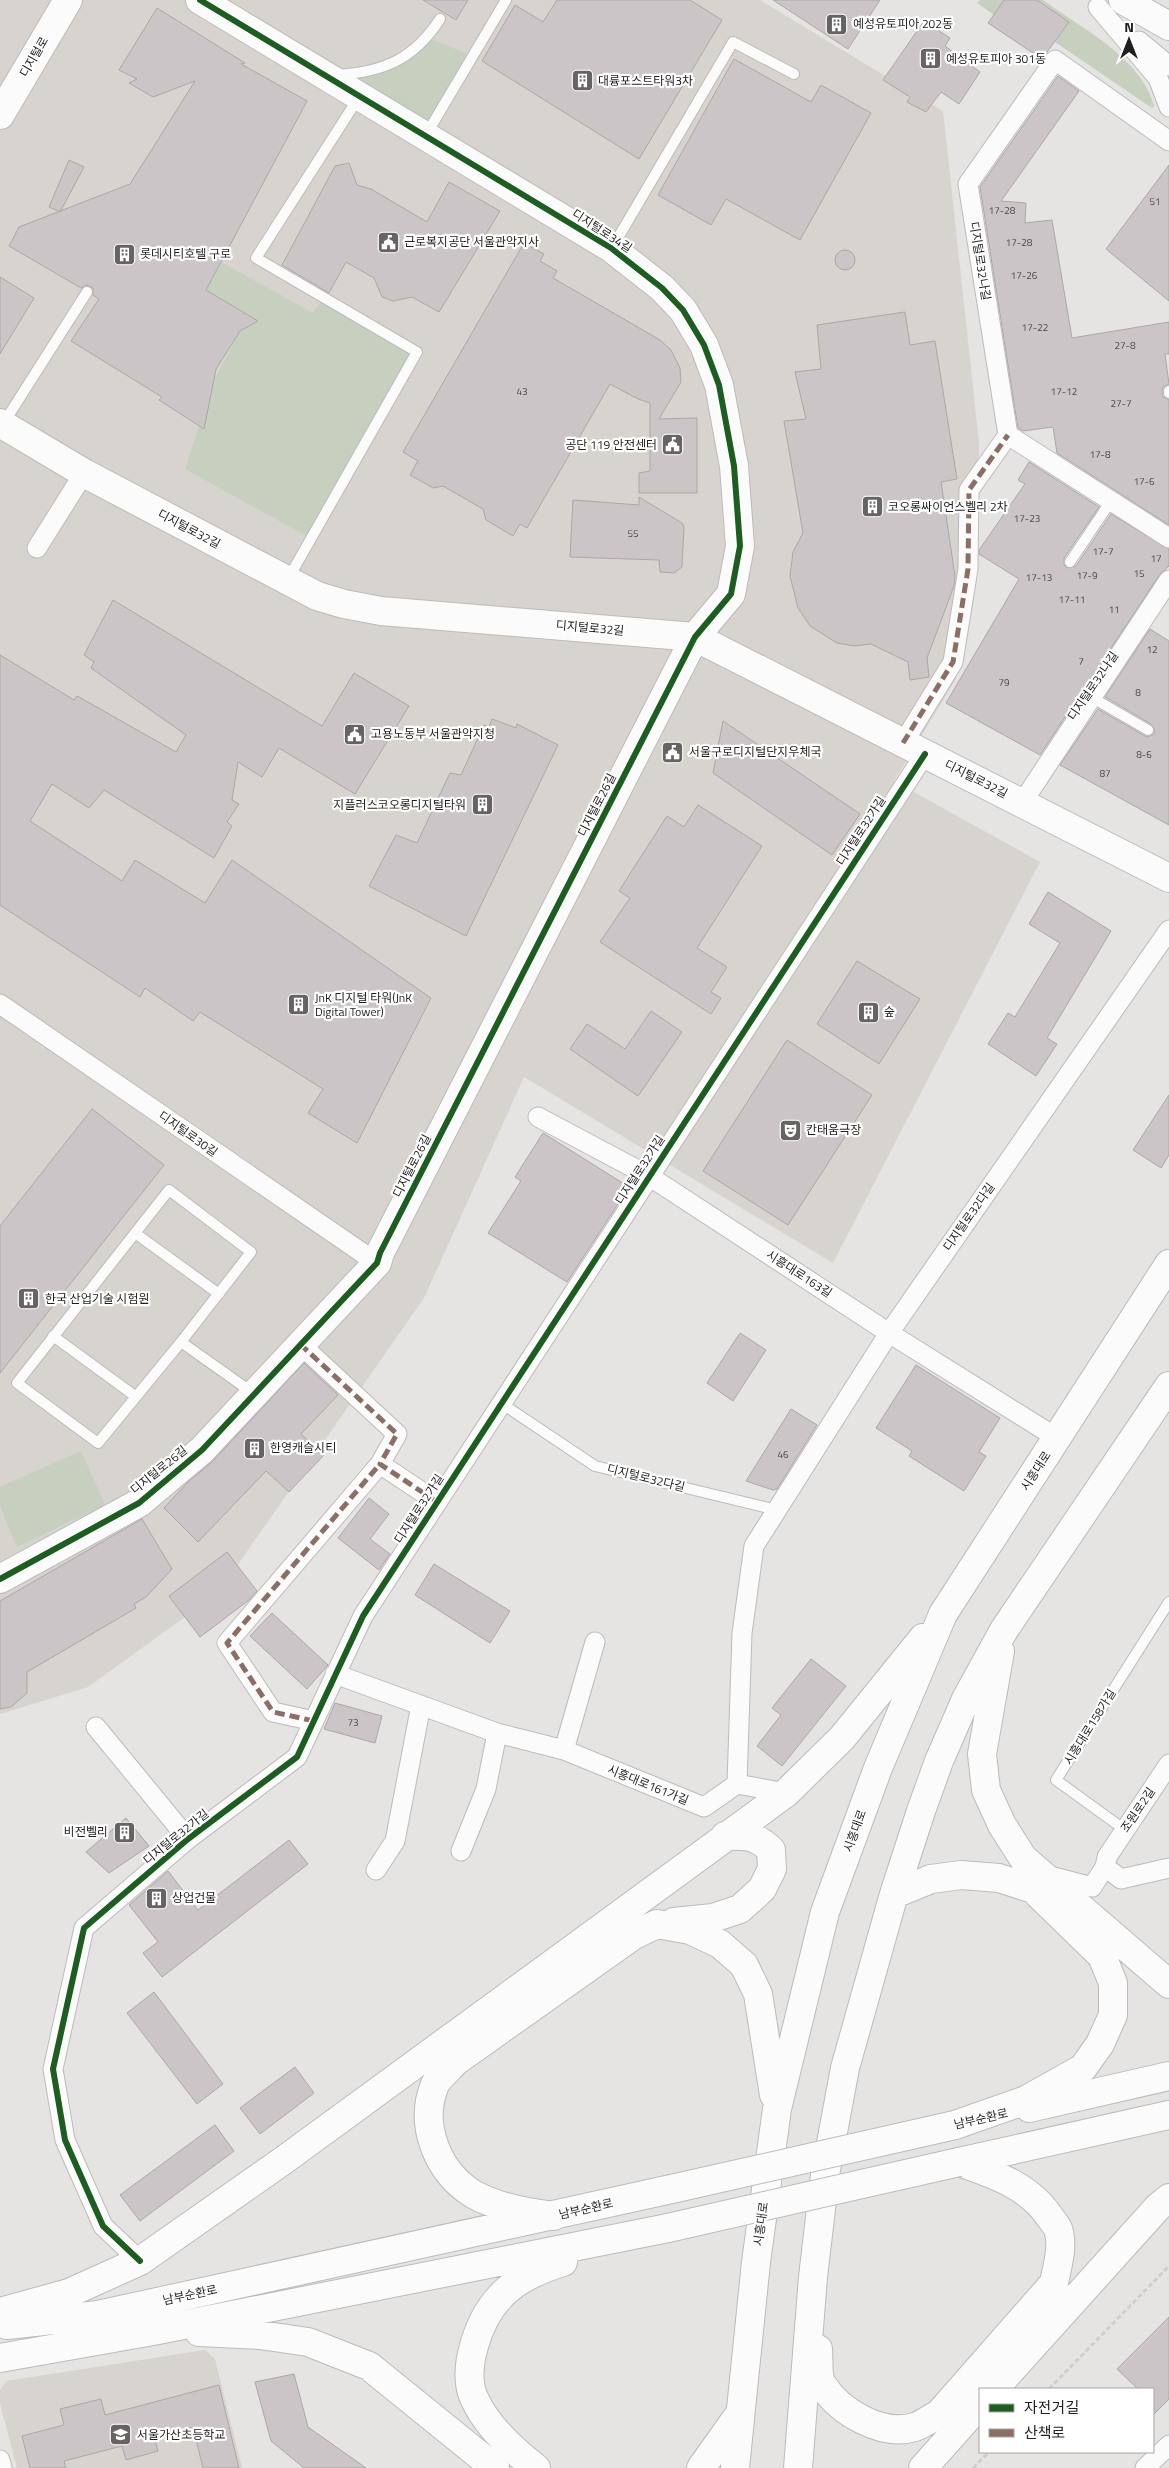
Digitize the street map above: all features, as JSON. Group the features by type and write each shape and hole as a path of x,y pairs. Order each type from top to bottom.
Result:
{"main road":[{"name":"디지털로","path":"0,115 68,0"},
{"name":"디지털로34길","path":"200,0 611,248 662,288 683,310 704,345 719,385 734,466 740,546 731,594 695,637"},
{"path":"1104,2 1169,26"},
{"name":"디지털로32길","path":"1,424 84,472 316,596 381,611 695,637 1169,878"},
{"name":"디지털로26길","path":"0,1579 139,1503 202,1450 377,1263 384,1244 695,637"},
{"name":"시흥대로","path":"735,2468 756,2262 777,2109 824,1912 878,1768 943,1614 1169,1264"},
{"path":"798,2468 813,2277 825,2175 846,2068 894,1894 939,1760 966,1699 1004,1630 1169,1386"},
{"path":"0,2312 69,2293 140,2260 284,2160 786,1793 842,1738 943,1614"},
{"path":"1004,1630 982,1754 986,1790 1002,1825 1023,1858 1169,1984"},
{"path":"554,2216 531,2213 473,2194 453,2177 436,2153 428,2122 434,2086 456,2061 634,1935 657,1924 713,1918 740,1908 762,1889 772,1870 771,1850 760,1840 747,1835 725,1836"},
{"path":"894,1894 931,1879 961,1875 999,1878 1033,1889 1102,1956 1113,1983 1113,2015 1100,2044 1083,2068 1026,2100 955,2125"},
{"path":"657,1924 690,1930 720,1944 744,1965 758,1994 777,2109"},
{"name":"남부순환로","path":"0,2325 98,2315 554,2216 1169,2076"},
{"path":"0,2358 153,2331 668,2228 1169,2115"},
{"path":"813,2277 821,2382 842,2406 866,2421 892,2430 915,2427 939,2414 1054,2283 1059,2255 1058,2230 1044,2209 1027,2192 1001,2177 959,2162"},
{"path":"995,2388 1158,2207 1169,2198"},
{"path":"536,2468 502,2436 474,2399 470,2376 472,2351 483,2325 500,2297 536,2270 668,2228"},
{"path":"153,2331 260,2335 308,2342 369,2366 495,2468"},
{"path":"923,2468 979,2405"},
{"path":"701,2468 739,2415"}],"street":[{"path":"1104,2 1169,66"},
{"path":"1104,2 1158,78 1169,107"},
{"name":"디지털로32나길","path":"1008,436 968,184 1055,60 1169,141"},
{"path":"1008,436 1169,538"},
{"name":"디지털로32가길","path":"140,2260 103,2226 65,2140 53,2069 84,1928 188,1839 297,1757 362,1616 649,1176 914,748 953,662 968,569 969,490 1008,436"},
{"path":"37,548 84,472"},
{"name":"디지털로32나길","path":"1020,801 1169,580"},
{"name":"디지털로32다길","path":"737,1784 742,1633 754,1546 889,1333 1169,930"},
{"name":"디지털로30길","path":"0,1004 377,1263"},
{"name":"시흥대로163길","path":"538,1116 649,1176 889,1333 1057,1438"},
{"path":"300,1344 397,1434 380,1464 227,1643 273,1712 314,1720"},
{"name":"디지털로32가길","path":"380,1464 437,1502"},
{"path":"564,1750 595,1642"},
{"name":"시흥대로161가길","path":"335,1674 497,1733 564,1750 704,1808 737,1784"},
{"path":"376,1870 395,1841 421,1705"},
{"name":"디지털로32가길","path":"96,1727 188,1839"},
{"path":"461,1851 486,1789 497,1733"},
{"name":"조원로2길","path":"1040,1874 1092,1887 1125,1830 1169,1764"},
{"path":"737,1784 786,1793"},
{"path":"1106,1862 1121,1879 1169,1868"},
{"path":"1145,2468 1169,2446"},
{"path":"0,2460 2,2468"}],"lane":[{"path":"426,136 506,0"},
{"path":"325,76 356,74 400,60 428,38 440,19"},
{"path":"611,248 733,42 794,74"},
{"path":"287,581 417,352 256,258 359,96"},
{"path":"1,424 87,292"},
{"path":"1070,562 1110,501"},
{"name":"디지털로32나길","path":"1020,801 1169,572"},
{"path":"1091,697 1148,730"},
{"path":"169,1190 251,1252 219,1294 98,1443 17,1383 169,1190"},
{"path":"135,1233 219,1294"},
{"path":"53,1336 135,1396"},
{"path":"181,1342 254,1393"},
{"name":"디지털로32다길","path":"501,1403 596,1466 778,1510"},
{"name":"시흥대로158가길","path":"1125,1830 1056,1780 1169,1602"}],"path":[{"path":"1050,2388 1169,2266"},
{"path":"973,2468 988,2453"}],"shaded area":[{"path":"0,0 760,0 943,111 979,442 976,571 956,679 894,781 1040,862 833,1263 524,1077 424,1298 218,1593 88,1687 0,1714"},
{"name":"서울가산초등학교","path":"205,2350 215,2359 242,2468 17,2468 0,2403 0,2390 6,2381"}],"green space":[{"path":"980,0 1004,0 994,15 977,3"},
{"path":"1037,0 1043,0 1092,33 1124,59 1137,73 1147,89 1154,106 1152,108 1055,42 1069,22"},
{"path":"428,38 473,56 426,136 325,76 383,67"},
{"path":"221,262 313,313 324,298 417,352 312,539 185,469 214,380 240,331 257,321 206,290"},
{"path":"81,1451 105,1505 17,1547 0,1506 0,1487"}],"building":[{"path":"423,0 468,0 456,20"},
{"name":"대륭포스트타워3차","path":"557,0 690,0 722,20 639,159 482,61 515,5 543,22"},
{"name":"예성유토피아 202동","path":"773,0 880,0 848,49"},
{"path":"1004,0 1037,0 1069,22 1042,59 988,23"},
{"name":"롯데시티호텔 구로","path":"157,8 245,63 241,64 307,101 206,290 258,321 240,331 216,369 204,429 159,400 162,397 71,341 99,299 93,295 93,288 87,285 81,288 9,246 19,227 130,184 195,81 153,97 129,83 137,79 119,70"},
{"name":"예성유토피아 301동","path":"924,21 950,38 945,46 980,72 959,104 941,92 926,112 907,102 910,97 883,80"},
{"path":"734,59 811,102 821,85 871,113 800,240 726,199 711,225 658,195"},
{"path":"1058,76 1079,91 1001,201 1026,203 1025,223 1052,220 1072,338 1169,322 1169,354 1165,354 1169,384 1163,387 1162,391 1163,397 1169,400 1169,525 1057,453 1053,427 1023,431 1018,428 980,187"},
{"path":"69,160 84,167 60,212 49,207"},
{"name":"근로복지공단 서울관악지사","path":"349,163 357,185 371,189 427,222 449,182 500,211 439,312 412,297 393,301 382,297 374,278 346,262 329,293 282,265 335,166"},
{"path":"1169,165 1169,301 1106,249"},
{"path":"524,243 544,254 540,261 557,271 553,278 660,340 671,350 680,368 681,382 659,419 697,418 697,493 639,493 639,473 650,471 650,403 638,399 610,384 527,528 520,524 513,536 486,520 483,509 443,486 433,488 410,475 418,461 403,452"},
{"path":"845,250 852,253 855,260 852,267 845,270 838,267 835,260 838,253"},
{"path":"0,277 34,298 0,354"},
{"name":"코오롱싸이언스벨리 2차","path":"905,312 910,345 935,341 957,479 941,482 955,576 954,586 927,658 929,677 910,680 908,662 871,644 854,646 837,643 810,626 798,608 790,576 793,552 803,533 784,421 806,419 795,372 821,369 817,325"},
{"path":"1029,462 1099,507 1064,558 1064,565 1067,568 1076,566 1111,514 1169,549 1169,566 1160,574 1040,755 946,703 1019,579 979,554 979,550 1025,484 1018,480"},
{"path":"639,497 682,523 684,527 682,567 674,573 660,572 659,560 570,557 573,500 639,505"},
{"path":"113,600 322,726 354,673 409,706 355,794 279,748 262,777 238,762 232,800 239,804 227,822 232,826 214,858 104,790 89,808 52,784 30,821 122,881 135,860 205,903 232,860 431,998 357,1143 308,1113 323,1089 200,1012 193,1021 145,988 140,997 0,905 0,655 74,700 77,696 176,752 186,735 91,668 94,662 84,655"},
{"path":"1150,629 1169,641 1169,825 1060,765 1098,709 1145,736 1148,737 1154,734 1155,730 1151,724 1105,697"},
{"name":"지플러스코오롱디지털타워","path":"492,719 516,728 517,724 558,745 466,936 369,886 396,835 417,843 450,773 461,775 484,725 489,727"},
{"path":"723,721 860,814 832,855 713,773"},
{"path":"698,805 762,846 697,948 727,967 711,992 721,998 711,1014 600,942 630,898 619,891 667,816 684,827"},
{"path":"1048,892 1111,931 1047,1038 1057,1044 1036,1076 988,1044 1008,1013 1015,1017 1060,943 1029,924"},
{"name":"숲","path":"857,961 920,999 879,1064 817,1024"},
{"path":"651,1011 682,1032 638,1096 570,1049 587,1024 625,1049"},
{"path":"787,1040 872,1095 788,1225 703,1171"},
{"path":"1169,1095 1169,1155 1161,1168 1133,1150"},
{"name":"한국 산업기술 시험원","path":"92,1109 164,1165 0,1373 0,1226"},
{"path":"543,1133 629,1187 567,1282 488,1233 521,1181 515,1177"},
{"path":"740,1333 766,1350 733,1401 707,1383"},
{"name":"한영캐슬시티","path":"304,1363 338,1395 301,1434 324,1455 289,1492 266,1471 198,1542 164,1508 188,1482 213,1461"},
{"path":"916,1365 1000,1418 979,1452 986,1456 964,1491 909,1456 912,1451 876,1428"},
{"path":"791,1409 817,1425 777,1489 773,1490 746,1481"},
{"path":"369,1498 389,1514 370,1539 390,1554 379,1570 338,1538"},
{"path":"142,1519 172,1569 146,1597 134,1604 136,1608 27,1672 27,1693 11,1707 0,1709 0,1601"},
{"path":"227,1552 257,1591 249,1600 200,1637 169,1596"},
{"path":"434,1564 510,1611 490,1643 415,1595"},
{"path":"272,1613 328,1665 307,1689 250,1636"},
{"path":"811,1659 846,1686 782,1766 757,1746 781,1715 772,1708"},
{"path":"335,1703 382,1716 375,1743 324,1729"},
{"name":"비전벨리","path":"126,1818 149,1846 109,1873 86,1852"},
{"path":"289,1840 308,1864 162,1977 143,1953 158,1942 129,1905 168,1871 198,1910"},
{"path":"154,1992 223,2084 197,2104 127,2013"},
{"path":"295,2067 314,2093 260,2134 240,2108"},
{"path":"215,2125 234,2151 140,2221 120,2195"},
{"path":"1169,2317 1169,2399 1154,2414 1154,2388 1137,2388 1117,2369"},
{"path":"294,2374 308,2427 366,2468 304,2468 271,2441 255,2382"},
{"path":"219,2385 239,2468 203,2468 193,2427 154,2437 158,2451 126,2460 122,2446 64,2461 66,2468 30,2468 22,2436 64,2425 60,2409 101,2399 105,2415"}],"marked path":[{"path":"903,743 953,662 968,569 969,490 1008,435"},
{"path":"300,1344 397,1434 380,1464 437,1502"},
{"path":"314,1721 273,1712 227,1643 380,1464"}],"cycle path":[{"path":"0,1579 139,1503 202,1450 377,1263 380,1253 695,637 731,594 740,546 734,466 719,385 704,345 683,310 662,288 611,248 200,0"},
{"path":"140,2261 103,2226 65,2140 53,2069 84,1928 188,1839 297,1757 363,1616 925,754"}],"place":[{"name":"예성유토피아 202동","path":"837,24"},
{"name":"예성유토피아 301동","path":"930,59"},
{"name":"대륭포스트타워3차","path":"582,81"},
{"name":"근로복지공단 서울관악지사","path":"388,242"},
{"name":"롯데시티호텔 구로","path":"124,254"},
{"name":"공단 119 안전센터","path":"673,445"},
{"name":"코오롱싸이언스벨리 2차","path":"872,507"},
{"name":"고용노동부 서울관악지청","path":"355,734"},
{"name":"서울구로디지털단지우체국","path":"673,752"},
{"name":"지플러스코오롱디지털타워","path":"482,805"},
{"name":"JnK 디지털 타워(JnK Digital Tower)","path":"299,1005"},
{"name":"숲","path":"868,1012"},
{"name":"칸태움극장","path":"790,1130"},
{"name":"한국 산업기술 시험원","path":"29,1299"},
{"name":"한영캐슬시티","path":"254,1448"},
{"name":"비전벨리","path":"124,1832"},
{"name":"상업건물","path":"156,1898"},
{"name":"서울가산초등학교","path":"121,2435"}]}
